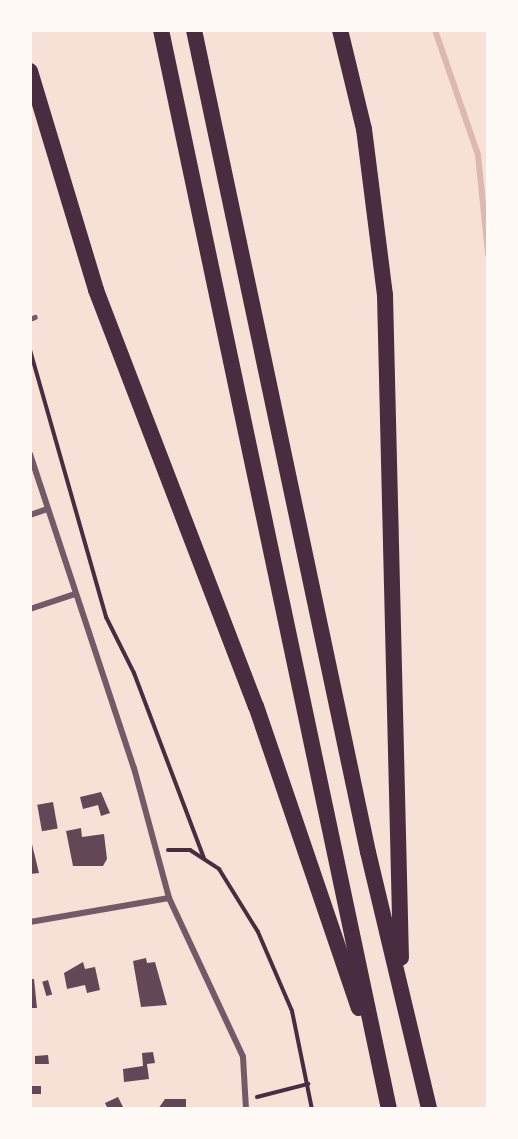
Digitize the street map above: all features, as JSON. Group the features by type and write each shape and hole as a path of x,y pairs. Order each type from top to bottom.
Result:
{"highway":[{"path":"161,30 389,1109"},
{"path":"194,30 368,852 402,986 429,1109"},
{"path":"340,30 364,129 385,295 402,986"},
{"path":"30,71 96,290 152,448 256,706 379,1062"}],"street":[{"path":"30,453 134,768 169,898 239,1044 247,1070 246,1109"},
{"path":"30,515 47,509"},
{"path":"30,609 75,594"},
{"path":"30,922 169,898"}],"path":[{"path":"30,350 106,617 134,673 204,858"},
{"path":"169,849 190,850 204,858 237,894 277,972 292,1011 312,1109"},
{"path":"262,1098 308,1084"}],"building":[{"path":"101,792 110,813 101,816 98,805 83,809 80,797"},
{"path":"53,802 58,829 42,831 37,805"},
{"path":"81,828 82,837 104,834 107,859 103,866 73,866 66,831"},
{"path":"30,836 39,873 30,874"},
{"path":"146,958 147,963 155,962 167,1005 141,1007 133,961"},
{"path":"83,962 85,969 95,967 100,990 87,993 85,985 67,989 64,973"},
{"path":"30,979 34,979 37,1008 30,1008"},
{"path":"48,980 52,994 46,996 42,982"},
{"path":"153,1052 155,1063 147,1064 149,1079 124,1082 123,1069 143,1066 142,1053"},
{"path":"48,1055 49,1064 35,1064 35,1056"},
{"path":"30,1086 41,1086 41,1094 30,1094"},
{"path":"118,1097 124,1109 108,1109 105,1103"},
{"path":"165,1099 186,1099 186,1109 158,1109"}],"waterway":[{"path":"435,30 478,155 488,254"}]}
